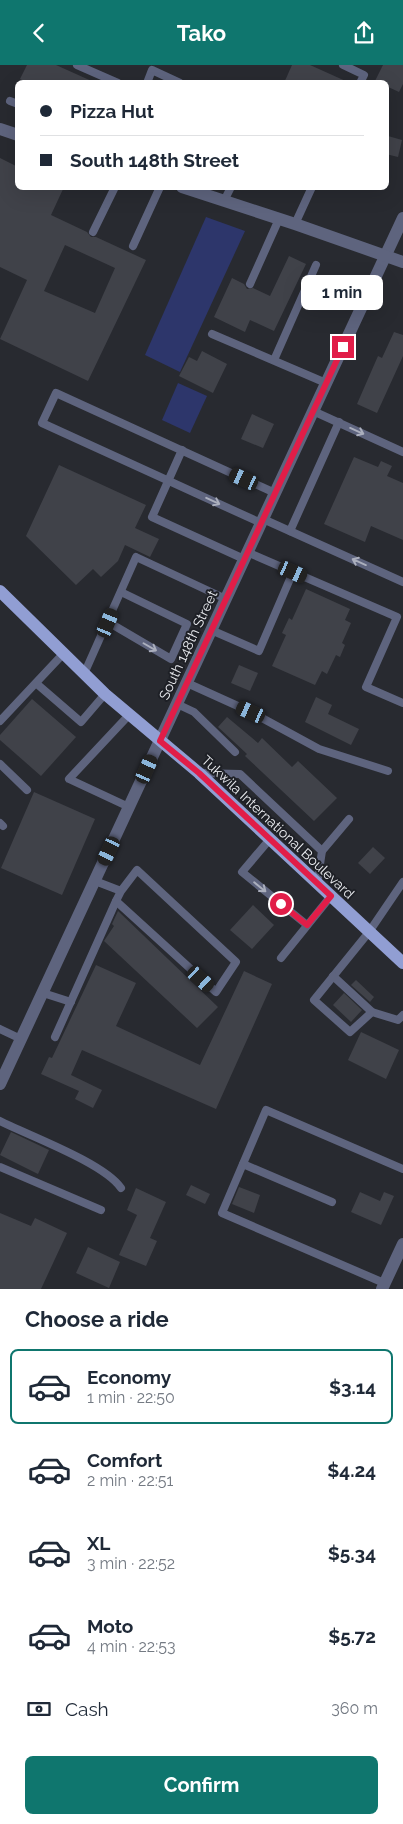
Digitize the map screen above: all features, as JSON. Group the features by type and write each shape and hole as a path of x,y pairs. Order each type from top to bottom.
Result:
{"main road":[{"name":"Tukwila International Boulevard","path":"0,591 104,694 199,773 403,963"}],"street":[{"path":"0,129 15,134"},
{"path":"191,190 403,262"},
{"name":"South 148th Street","path":"0,1084 403,218"},
{"path":"383,1286 399,1264 403,1244"}],"lane":[{"path":"77,65 111,80"},
{"path":"343,65 364,75 362,80"},
{"path":"148,80 152,70 174,80"},
{"path":"94,233 114,190"},
{"path":"133,246 159,190"},
{"path":"224,201 230,190"},
{"path":"295,224 311,190"},
{"path":"250,284 279,219"},
{"path":"274,360 316,265"},
{"path":"212,334 326,383"},
{"path":"275,493 56,393 42,423 169,481 290,531 403,582"},
{"path":"313,411 403,452"},
{"path":"290,531 339,423"},
{"path":"182,450 152,517 246,556 293,572 397,617 366,687 403,703"},
{"path":"84,674 136,557 226,599"},
{"path":"212,630 259,651 293,572"},
{"path":"108,623 171,659 187,624 121,592"},
{"path":"0,721 63,654"},
{"path":"37,683 81,722 104,694"},
{"path":"187,683 251,712 319,749 388,771"},
{"path":"177,704 194,712 235,752"},
{"path":"129,715 69,779 129,807"},
{"path":"0,763 27,790"},
{"path":"199,773 240,773 322,851"},
{"path":"317,884 322,851 349,819"},
{"path":"270,839 242,872 307,925"},
{"path":"55,1037 116,901 121,891 138,870 236,962 216,992 116,901"},
{"path":"95,881 121,891"},
{"path":"369,1009 350,1032 314,1000 369,932 403,882"},
{"path":"281,958 331,896"},
{"path":"333,976 369,1009 398,1020 403,1015"},
{"path":"43,993 71,1002"},
{"path":"0,1029 21,1039"},
{"path":"383,1286 222,1213 266,1110 403,1169"},
{"path":"0,1121 88,1163 115,1179 122,1188"},
{"path":"243,1164 332,1202"},
{"path":"0,1167 101,1210"}],"shaded area":[{"path":"206,217 245,231 180,372 145,355"},
{"path":"178,383 207,396 190,433 162,420"}],"building":[{"path":"27,65 56,65 89,80 22,80 20,79"},
{"path":"292,65 310,65 343,80 285,80"},
{"path":"383,65 403,65 403,84 399,92 389,87 389,80 376,80"},
{"path":"389,136 402,140 398,157 389,155"},
{"path":"0,158 15,166 15,190 63,190 51,215 87,232 91,237 96,237 146,260 88,381 0,339 27,280 0,267","holes":["65,245 115,268 95,313 44,291"]},
{"path":"289,256 306,264 274,331 250,320 245,332 214,317 232,278 244,284 247,289 253,288 270,296"},
{"path":"394,332 403,335 403,356 377,413 357,404 378,356 382,358"},
{"path":"202,351 227,364 213,393 179,376 189,357 197,361"},
{"path":"252,414 274,424 263,448 241,439"},
{"path":"354,457 378,467 381,461 392,466 387,476 403,483 403,540 371,526 365,542 324,524"},
{"path":"59,465 146,505 135,528 159,539 150,557 125,545 118,561 101,577 93,569 76,585 26,536"},
{"path":"306,589 350,609 345,620 351,623 342,643 345,645 340,657 336,655 327,674 322,671 315,685 272,666 286,635 282,633 289,618 292,620"},
{"path":"239,665 258,673 250,691 231,683"},
{"path":"316,697 332,705 328,714 359,729 351,745 305,722"},
{"path":"32,699 76,737 41,776 0,740 0,735"},
{"path":"227,717 258,743 262,738 292,767 298,761 337,798 314,821 245,756 247,754 218,727"},
{"path":"34,792 95,819 62,895 1,868"},
{"path":"373,847 385,858 370,874 358,863"},
{"path":"253,905 274,925 252,949 230,930"},
{"path":"118,911 218,1007 197,1028 104,941 114,926 112,924"},
{"path":"96,965 136,983 116,1026 200,1065 244,971 272,984 216,1109 82,1050 71,1075 102,1090 93,1108 75,1099 79,1091 41,1074 49,1057 52,1058"},
{"path":"356,980 374,997 370,1002 351,985"},
{"path":"344,993 362,1010 351,1022 333,1005"},
{"path":"361,1032 399,1050 386,1079 348,1060"},
{"path":"11,1132 49,1150 38,1174 0,1155"},
{"path":"191,1185 210,1194 205,1204 186,1195"},
{"path":"239,1187 260,1195 254,1213 232,1204"},
{"path":"136,1188 166,1202 150,1238 157,1241 146,1266 119,1255 137,1215 127,1210"},
{"path":"360,1192 380,1201 384,1192 394,1196 381,1225 351,1212"},
{"path":"0,1213 31,1226 35,1218 67,1233 41,1289 0,1289"},
{"path":"88,1247 120,1262 109,1288 76,1273"}],"route":[{"path":"281,904 307,925 331,896 199,773 160,741 343,347"}]}
